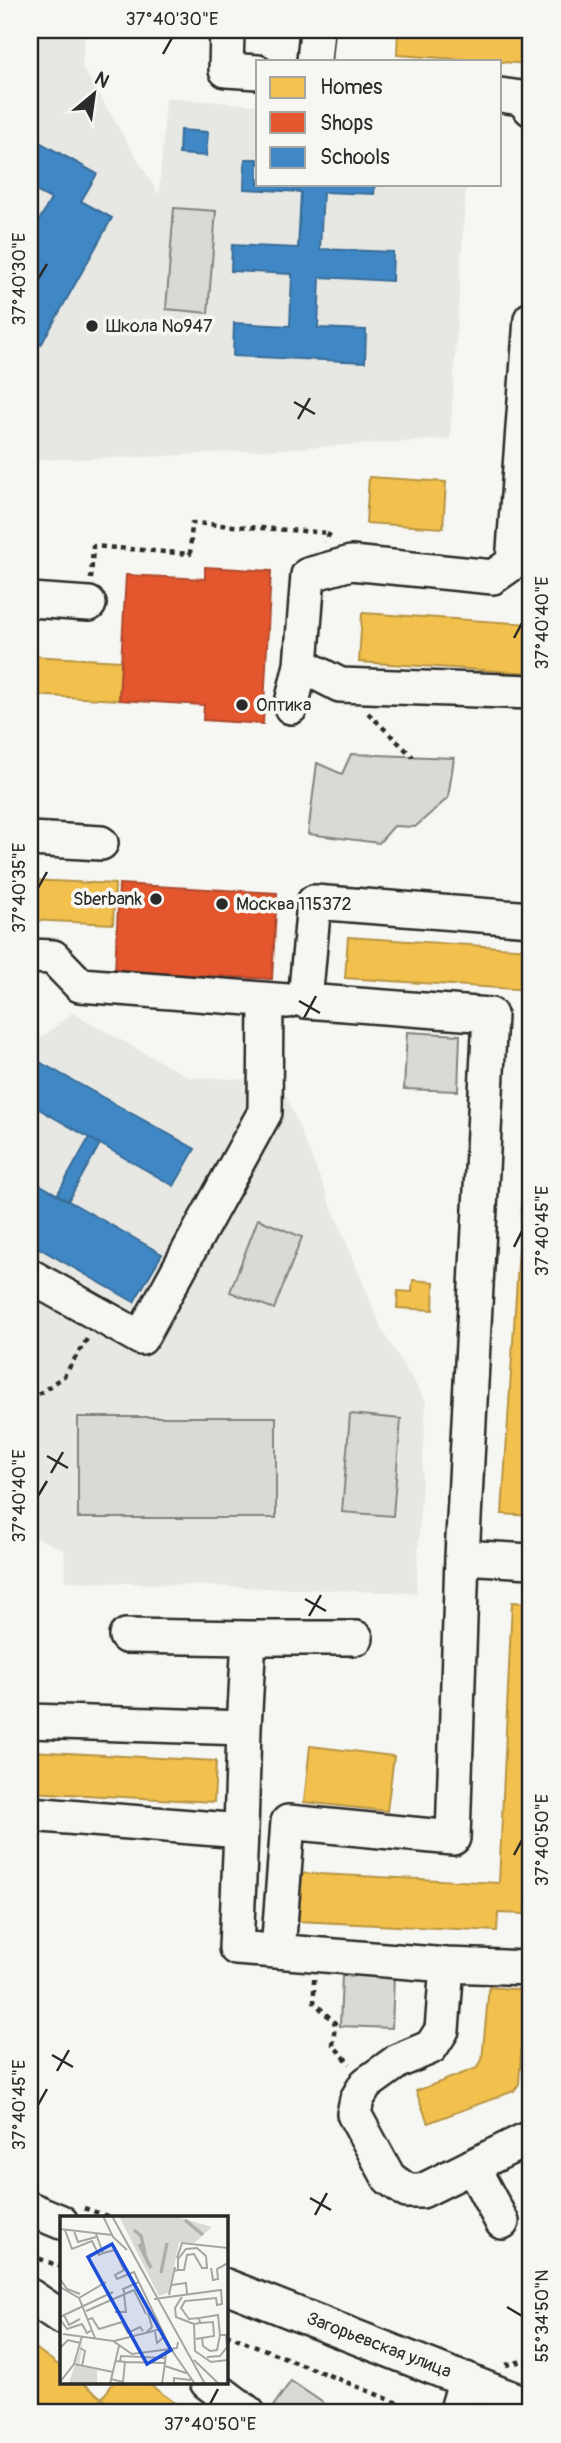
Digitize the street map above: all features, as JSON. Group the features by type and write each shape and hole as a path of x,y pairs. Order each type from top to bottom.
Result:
{"street":[{"path":"227,30 226,70 256,72"},
{"path":"314,60 317,30"},
{"path":"502,95 521,98 531,108"},
{"path":"291,707 301,664 308,575 351,563 493,577 513,563 531,319"},
{"path":"30,600 89,604"},
{"path":"301,664 340,685 531,692"},
{"path":"30,839 101,843"},
{"path":"305,1001 314,902 531,919"},
{"path":"30,956 53,957 80,985 490,1016 462,1557 453,1838 288,1822 278,1951"},
{"path":"30,1276 141,1338 265,1112 266,1000"},
{"path":"462,1557 531,1562"},
{"path":"125,1636 356,1638"},
{"path":"249,1638 236,1948 447,1965 531,1968"},
{"path":"30,1721 244,1728"},
{"path":"30,1814 241,1831"},
{"path":"447,1965 442,2030 431,2048 398,2061 366,2084 357,2099 355,2114 389,2178 407,2191 422,2191 531,2137"},
{"path":"472,2166 502,2222"},
{"path":"30,2209 60,2222"},
{"name":"Загорьевская улица","path":"228,2287 531,2406"},
{"path":"30,2296 60,2316"},
{"path":"456,2413 466,2379"},
{"path":"210,2384 248,2413"}],"path":[{"path":"89,604 93,546 190,554 192,523 330,533 308,575"},
{"path":"340,685 414,757"},
{"path":"30,1400 64,1376 100,1317"},
{"path":"314,1954 314,2002 335,2023 333,2045 366,2084"},
{"path":"30,2255 60,2267"},
{"path":"228,2335 424,2413"}],"shaded area":[{"path":"30,30 85,30 82,67 159,195 166,98 256,105 256,186 466,186 450,439 147,457 30,460"},
{"path":"174,208 216,211 208,313 166,309"},
{"path":"351,754 454,758 448,798 415,827 394,826 379,843 308,834 317,763 342,774"},
{"path":"72,1013 188,1077 280,1081 383,1332 426,1401 416,1593 66,1581 64,1550 30,1535 30,1047"},
{"path":"407,1032 460,1035 458,1091 404,1089"},
{"path":"258,1219 302,1237 274,1309 230,1292"},
{"path":"350,1414 401,1419 393,1516 342,1512"},
{"path":"78,1417 276,1417 276,1518 78,1518"},
{"path":"342,1975 394,1976 392,2028 340,2026"},
{"path":"291,2381 338,2413 269,2412"}],"building: Homes":[{"path":"246,30 283,30 283,33"},
{"path":"398,30 531,30 531,64 397,55"},
{"path":"369,477 446,482 443,528 366,523"},
{"path":"362,613 531,624 531,673 359,662"},
{"path":"30,656 121,661 119,700 30,695"},
{"path":"30,880 115,884 113,924 30,920"},
{"path":"348,937 531,949 531,990 345,978"},
{"path":"531,1060 531,1516 502,1514"},
{"path":"413,1280 434,1282 433,1310 397,1308 398,1291 412,1292"},
{"path":"512,1602 531,1603 531,1888 527,1887 525,1914 498,1913 497,1931 297,1921 299,1873 499,1883"},
{"path":"310,1746 394,1756 387,1811 304,1802"},
{"path":"30,1751 216,1761 214,1802 30,1792"},
{"path":"489,1987 525,1990 519,2084 514,2091 428,2123 416,2091 477,2068 482,2060"},
{"path":"30,2344 60,2366 60,2384 84,2384 102,2398 91,2413 57,2413 30,2393"},
{"path":"112,2384 149,2384 189,2413 123,2413 102,2398"}],"building: Shops":[{"path":"205,567 271,571 263,724 203,720 204,705 119,700 126,575 205,579"},
{"path":"119,884 277,893 272,979 115,971"}],"building: Schools":[{"path":"180,130 208,132 206,156 179,154"},
{"path":"30,137 97,174 81,201 112,218 41,345 30,339 30,237 51,199 30,188"},
{"path":"245,159 256,159 256,186 375,186 374,194 323,192 320,249 393,252 392,281 320,277 318,328 366,330 365,362 233,356 234,323 290,326 292,274 231,271 232,245 298,248 301,192 244,189"},
{"path":"36,1060 195,1149 174,1186 30,1104 30,1070"},
{"path":"89,1138 100,1144 68,1201 57,1195"},
{"path":"30,1179 162,1254 134,1302 30,1243"}],"place":[{"name":"Школа №947","path":"92,326"},
{"name":"Оптика","path":"242,705"},
{"name":"Sberbank","path":"156,899"},
{"name":"Москва 115372","path":"222,904"}]}
